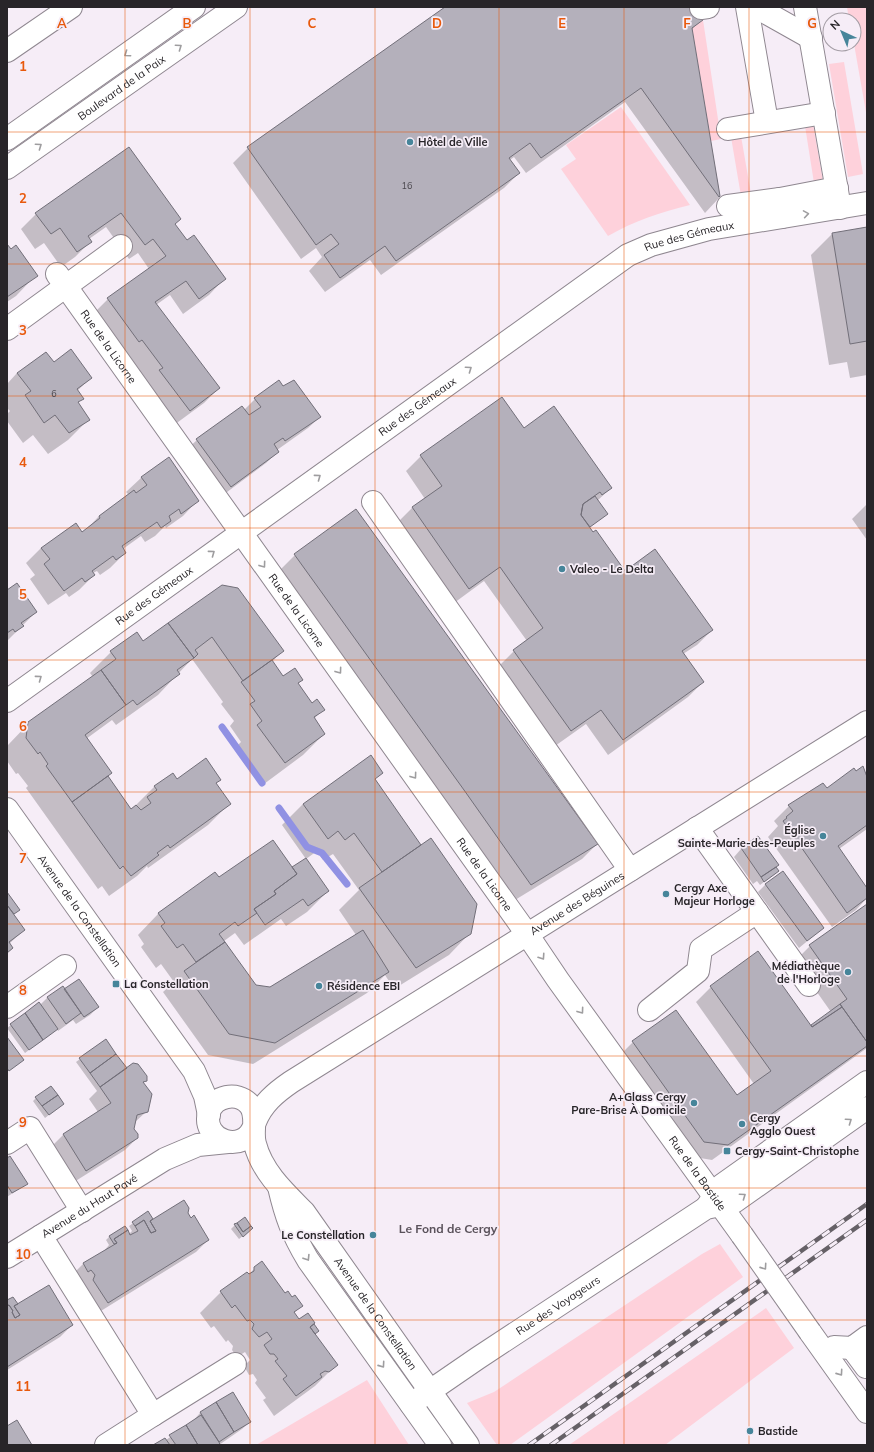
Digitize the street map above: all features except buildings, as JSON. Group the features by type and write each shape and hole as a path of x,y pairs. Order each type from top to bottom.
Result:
{"street":[{"path":"7,51 71,7"},
{"path":"7,139 194,7"},
{"name":"Boulevard de la Paix","path":"7,168 236,7"},
{"path":"747,7 767,122"},
{"path":"756,7 811,38"},
{"path":"805,7 838,198"},
{"path":"728,129 824,113"},
{"name":"Rue des Gémeaux","path":"7,701 628,255 650,245 781,208 838,198 867,203"},
{"path":"728,206 781,208"},
{"path":"7,329 61,280 121,246"},
{"name":"Rue de la Licorne","path":"61,280 527,934"},
{"path":"372,502 630,870"},
{"name":"Avenue des Béguines","path":"254,1124 267,1101 286,1085 867,722"},
{"name":"Avenue de la Constellation","path":"7,809 194,1071 205,1096 210,1127 214,1134 220,1139 248,1151 264,1166"},
{"path":"697,828 809,985"},
{"path":"648,1010 698,971 701,949 757,912"},
{"name":"Rue de la Bastide","path":"527,934 713,1203 742,1235 810,1332 862,1381 867,1412"},
{"path":"7,1007 65,966"},
{"name":"Avenue de la Constellation","path":"194,1071 213,1085 248,1103 253,1110 254,1144 264,1166 279,1187 304,1212 468,1445"},
{"name":"Rue des Voyageurs","path":"411,1404 713,1203 722,1185 867,1082"},
{"name":"Avenue des Béguines","path":"237,1097 263,1095 286,1085"},
{"path":"208,1116 212,1107 218,1101 225,1097 237,1097"},
{"name":"Rue des Voyageurs","path":"713,1203 734,1202 867,1108"},
{"name":"Avenue du Haut Pavé","path":"7,1257 173,1155 194,1137 208,1116"},
{"path":"230,1142 240,1141 247,1136 254,1124"},
{"path":"7,1143 30,1128 82,1211"},
{"name":"Avenue du Haut Pavé","path":"173,1155 198,1145 230,1142"},
{"name":"Avenue de la Constellation","path":"279,1187 284,1211 291,1229 308,1260 436,1439"},
{"path":"41,1236 153,1415"},
{"path":"851,1344 862,1381"},
{"path":"106,1445 235,1364"}],"shaded area":[{"path":"847,7 867,7 867,118 855,52 862,52 862,12 848,12"},
{"path":"703,20 721,139 711,141 692,28"},
{"path":"844,62 863,174 848,177 829,64"},
{"path":"621,107 690,205 648,218 608,236 561,169 576,159 566,145"},
{"path":"813,124 823,181 814,183 805,126"},
{"path":"741,136 751,194 741,196 731,137"},
{"path":"720,1244 743,1277 510,1445 497,1445 467,1403 494,1392 702,1254"},
{"path":"766,1308 794,1348 665,1445 569,1445"},
{"path":"367,1380 409,1445 256,1445"}],"waterway":[{"path":"222,727 262,783"},
{"path":"279,808 307,847 322,853 347,884"}],"railway":[{"path":"529,1445 867,1204"},
{"path":"551,1445 867,1220"}],"place":[{"name":"Hôtel de Ville","path":"410,142"},
{"name":"Valeo - Le Delta","path":"562,569"},
{"name":"Église Sainte-Marie-des-Peuples","path":"823,836"},
{"name":"Cergy Axe Majeur Horloge","path":"666,894"},
{"name":"Médiathèque de l'Horloge","path":"848,972"},
{"name":"La Constellation","path":"116,984"},
{"name":"Résidence EBI","path":"319,986"},
{"name":"A+Glass Cergy Pare-Brise À Domicile","path":"694,1103"},
{"name":"Cergy Agglo Ouest","path":"742,1124"},
{"name":"Cergy-Saint-Christophe","path":"727,1151"},
{"name":"Le Constellation","path":"373,1235"},
{"name":"Bastide","path":"750,1431"}],"district":[{"name":"Le Fond de Cergy","path":"448,1228"}]}
